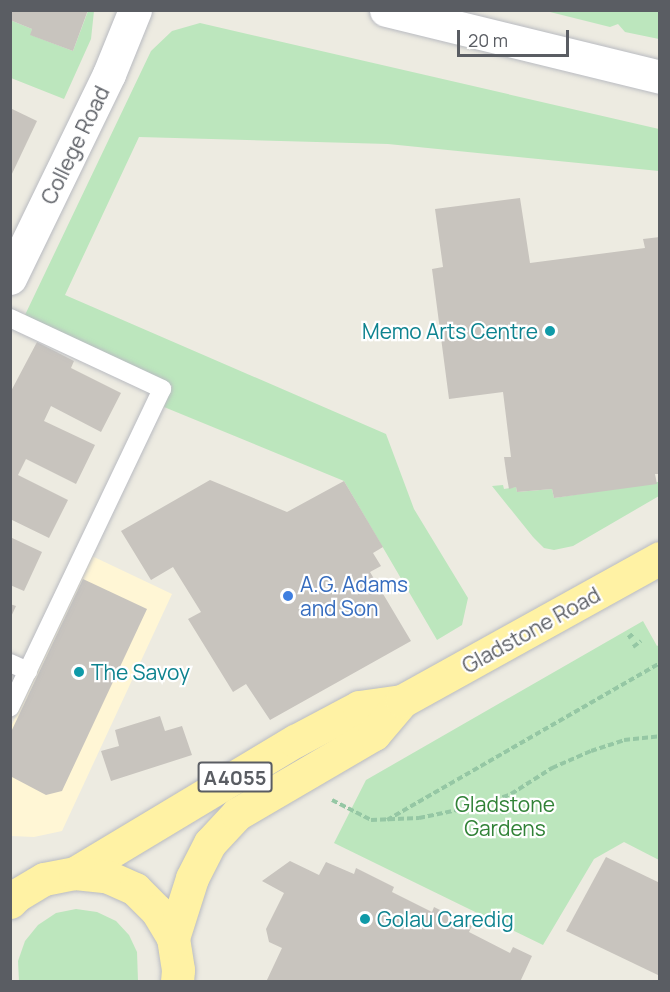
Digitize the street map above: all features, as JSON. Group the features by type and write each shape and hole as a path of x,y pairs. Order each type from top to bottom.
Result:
{"main road":[{"name":"Gladstone Road","path":"173,938 192,878 210,843 237,814 374,734 402,701 660,558"},
{"name":"Gladstone Road","path":"10,902 17,895 59,876 359,707 402,701"},
{"path":"10,875 106,876 135,889 157,911 173,938 178,969 177,981"}],"street":[{"name":"College Road","path":"10,278 109,74 135,10"},
{"path":"386,10 660,77"}],"lane":[{"path":"10,318 162,389 10,708"},
{"path":"10,663 28,671"}],"path":[{"path":"628,638 634,633"},
{"path":"633,647 641,641"},
{"path":"386,820 660,663"},
{"path":"324,795 371,820 419,818 477,806 511,794 552,768 591,751 624,740 660,736"}],"shaded area":[{"name":"The Savoy","path":"92,556 172,594 62,831 34,837 11,836 10,729"}],"green space":[{"path":"88,11 94,11 91,39 64,99 11,78 10,20 32,29 31,35 73,51"},
{"path":"546,11 659,11 659,39 625,32 618,24 610,27"},
{"path":"200,23 659,129 659,171 388,144 139,137 65,295 386,434 414,509 468,598 462,625 437,640 344,481 164,407 172,386 25,315 151,51 172,31"},
{"path":"659,482 659,496 573,546 554,550 544,548 533,537 492,486 503,485 504,489 516,487 517,492 552,489 554,498"},
{"name":"Gladstone Gardens","path":"643,621 657,646 659,645 659,860 624,842 594,859 543,945 334,843 366,780"},
{"path":"76,909 97,912 116,921 129,935 137,952 138,981 19,981 18,961 25,941 38,925 56,913"}],"building":[{"path":"10,10 88,10 73,51 30,35 32,29 10,20"},
{"path":"10,108 37,121 10,178"},
{"name":"Memo Arts Centre","path":"520,198 530,263 645,248 643,239 660,237 660,474 655,474 657,484 554,498 552,489 517,492 516,487 509,489 504,457 511,457 503,392 449,399 432,269 443,267 435,209"},
{"path":"37,342 74,361 71,368 121,393 101,432 51,406 44,421 95,445 76,484 26,459 18,475 68,500 49,538 10,519 10,393"},
{"name":"A.G. Adams and Son","path":"210,480 287,512 344,481 383,547 373,553 381,566 370,572 411,641 270,720 246,684 233,692 188,619 201,612 173,567 151,580 121,531"},
{"path":"10,537 42,552 24,591 10,585"},
{"name":"The Savoy","path":"83,579 147,609 62,791 46,795 10,776 10,734"},
{"path":"10,604 16,606 10,619"},
{"path":"160,716 165,731 182,726 192,755 111,781 101,751 119,746 115,730"},
{"path":"606,857 660,883 660,976 566,931"},
{"name":"Golau Caredig","path":"290,861 319,875 326,862 354,874 356,868 394,887 392,892 432,912 434,907 472,926 469,932 510,953 513,947 532,956 520,982 266,982 282,948 269,942 266,929 284,893 262,881"}],"place":[{"name":"Memo Arts Centre","path":"550,331"},
{"name":"A.G. Adams and Son","path":"288,596"},
{"name":"The Savoy","path":"79,672"},
{"name":"Golau Caredig","path":"365,919"}]}
